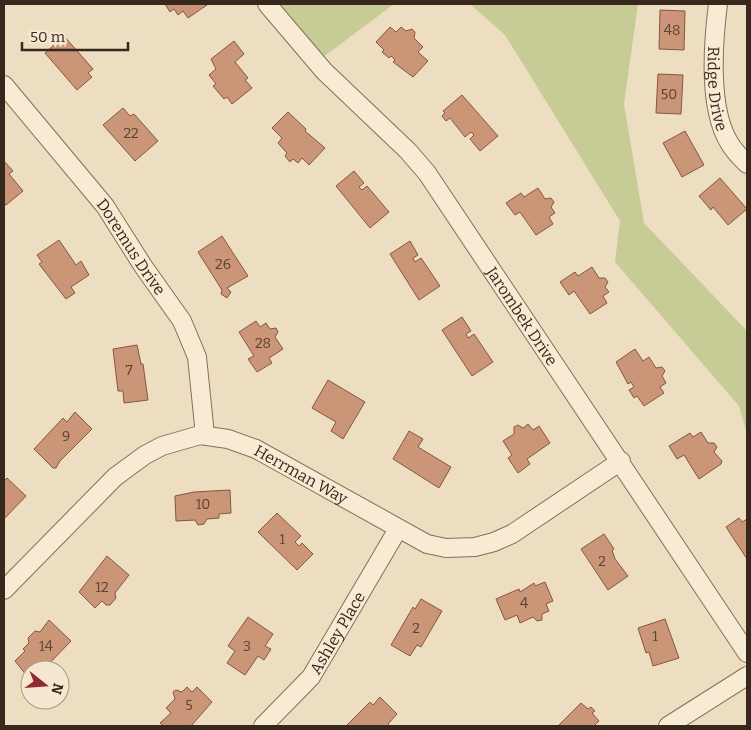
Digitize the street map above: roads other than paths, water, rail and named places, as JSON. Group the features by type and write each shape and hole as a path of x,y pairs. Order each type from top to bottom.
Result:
{"street":[{"name":"Jarombek Drive","path":"268,4 324,71 408,151 427,173 621,461 747,653"},
{"name":"Ridge Drive","path":"718,4 715,67 716,107 730,144 747,164"},
{"name":"Doremus Drive","path":"4,85 105,206 142,266 182,321 196,357 205,435"},
{"name":"Herrman Way","path":"4,590 115,477 145,455 162,446 205,435 228,439 256,449 398,529 427,544 446,548 475,547 494,542 512,534 621,461"},
{"name":"Ashley Place","path":"263,726 311,677 398,529"},
{"path":"668,726 747,676"}]}
